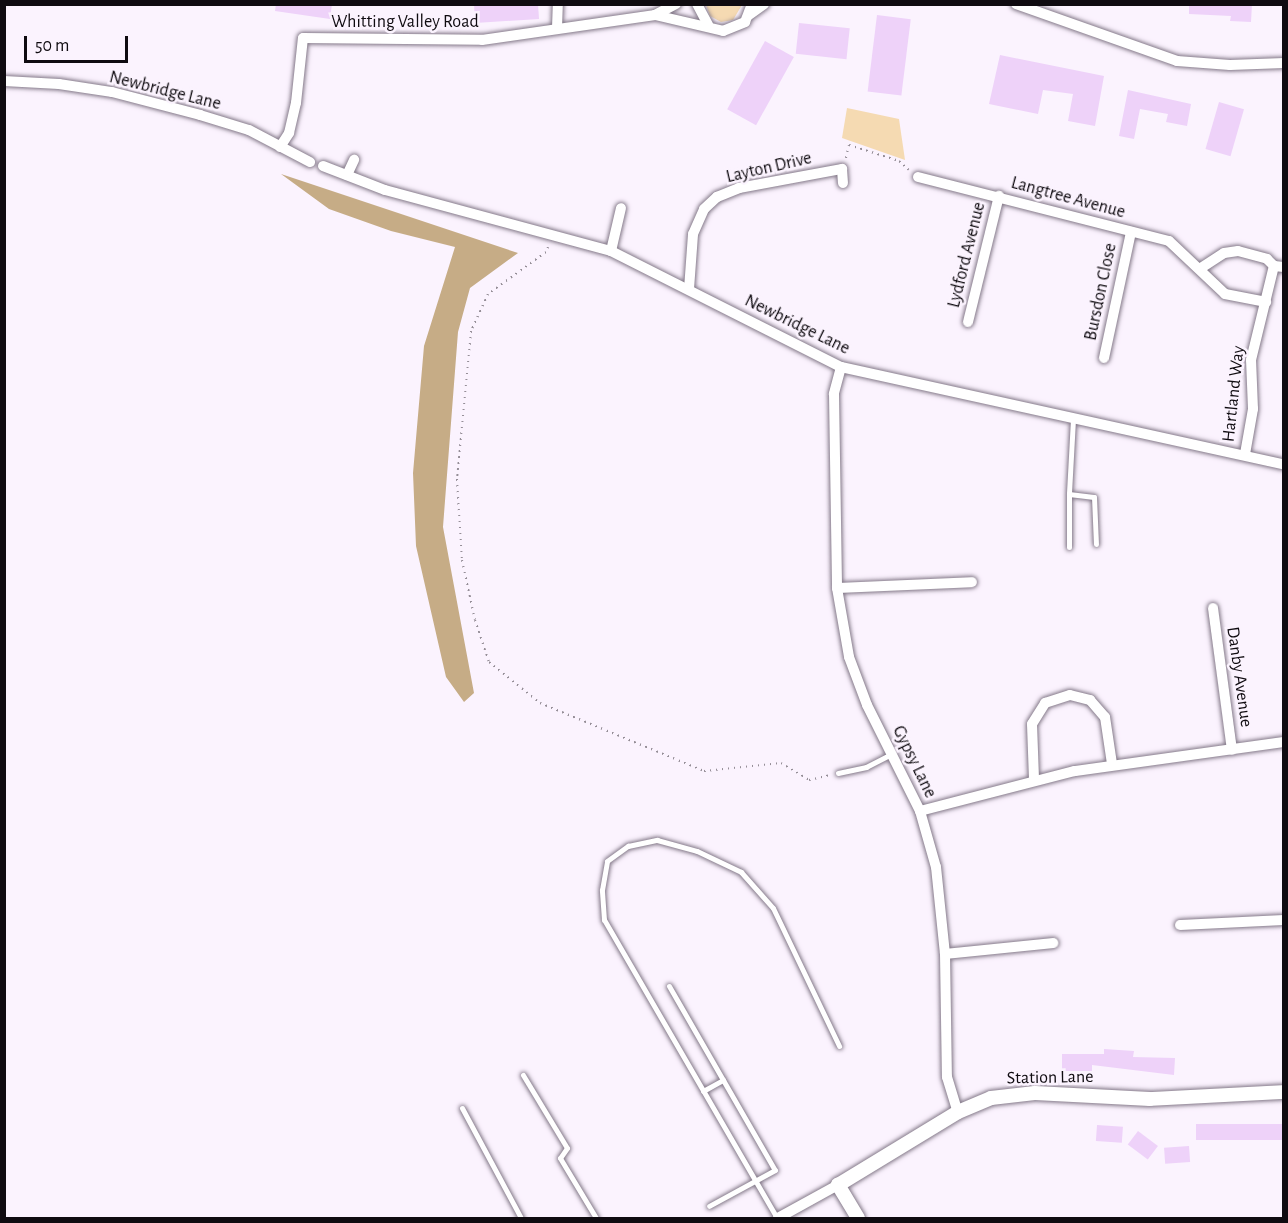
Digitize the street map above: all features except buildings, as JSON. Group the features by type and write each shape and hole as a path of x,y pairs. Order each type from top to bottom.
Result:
{"street":[{"path":"557,28 558,4"},
{"name":"Whitting Valley Road","path":"655,15 676,4"},
{"path":"697,4 708,25"},
{"name":"Whitting Valley Road","path":"280,147 289,133 296,103 303,38 482,40 655,15 731,30 751,10 764,4"},
{"path":"1016,4 1177,61 1230,66 1284,63"},
{"name":"Newbridge Lane","path":"4,81 59,84 112,92 249,130 310,162"},
{"path":"347,176 354,160"},
{"name":"Newbridge Lane","path":"323,166 384,190 554,233 611,252 639,269 689,289 841,367 1284,464"},
{"path":"842,169 843,183"},
{"name":"Layton Drive","path":"689,289 693,234 704,209 717,197 739,188 842,169"},
{"name":"Langtree Avenue","path":"918,177 1168,241 1201,268 1225,294 1266,302"},
{"name":"Lydford Avenue","path":"968,322 999,196"},
{"path":"611,252 621,208"},
{"name":"Bursdon Close","path":"1104,358 1131,232"},
{"path":"1201,268 1224,253 1238,251 1267,259 1279,266 1266,302"},
{"name":"Hartland Way","path":"1245,454 1253,409 1251,360 1266,302"},
{"name":"Gypsy Lane","path":"841,367 834,394 837,588 849,657 867,705 920,811 936,867 945,954 947,1077 958,1112"},
{"path":"837,588 972,582"},
{"name":"Danby Avenue","path":"1213,608 1232,750"},
{"path":"1034,779 1032,724 1045,703 1070,695 1090,700 1105,717 1112,764"},
{"name":"Danby Avenue","path":"920,811 1034,779 1112,764 1284,742"},
{"path":"1180,925 1284,920"},
{"path":"945,954 1053,943"},
{"name":"Station Lane","path":"778,1218 838,1185 958,1112 991,1098 1035,1093 1150,1099 1284,1092"},
{"path":"838,1185 858,1218"}],"lane":[{"path":"1069,547 1073,417"},
{"path":"1069,494 1094,497 1096,544"},
{"path":"838,773 866,767 892,754"},
{"path":"778,1218 604,920 602,890 607,861 628,846 657,840 697,851 741,872 773,908 839,1047"},
{"path":"669,986 775,1170 710,1206"},
{"path":"523,1076 567,1148 560,1158 596,1218"},
{"path":"704,1091 723,1080"},
{"path":"462,1108 521,1218"}],"path":[{"path":"842,169 849,145 898,161 918,177"},
{"path":"554,233 546,252 488,294 471,331 459,502 462,560 475,620 489,662 540,703 704,771 781,764 809,780 838,773"}],"shaded area":[{"path":"706,4 742,5 733,20 721,22 710,16"},
{"path":"847,108 899,119 905,160 842,138"},
{"path":"281,174 518,253 470,288 458,332 443,527 474,693 464,702 446,677 416,546 413,473 424,346 455,247 391,231 329,209"}]}
